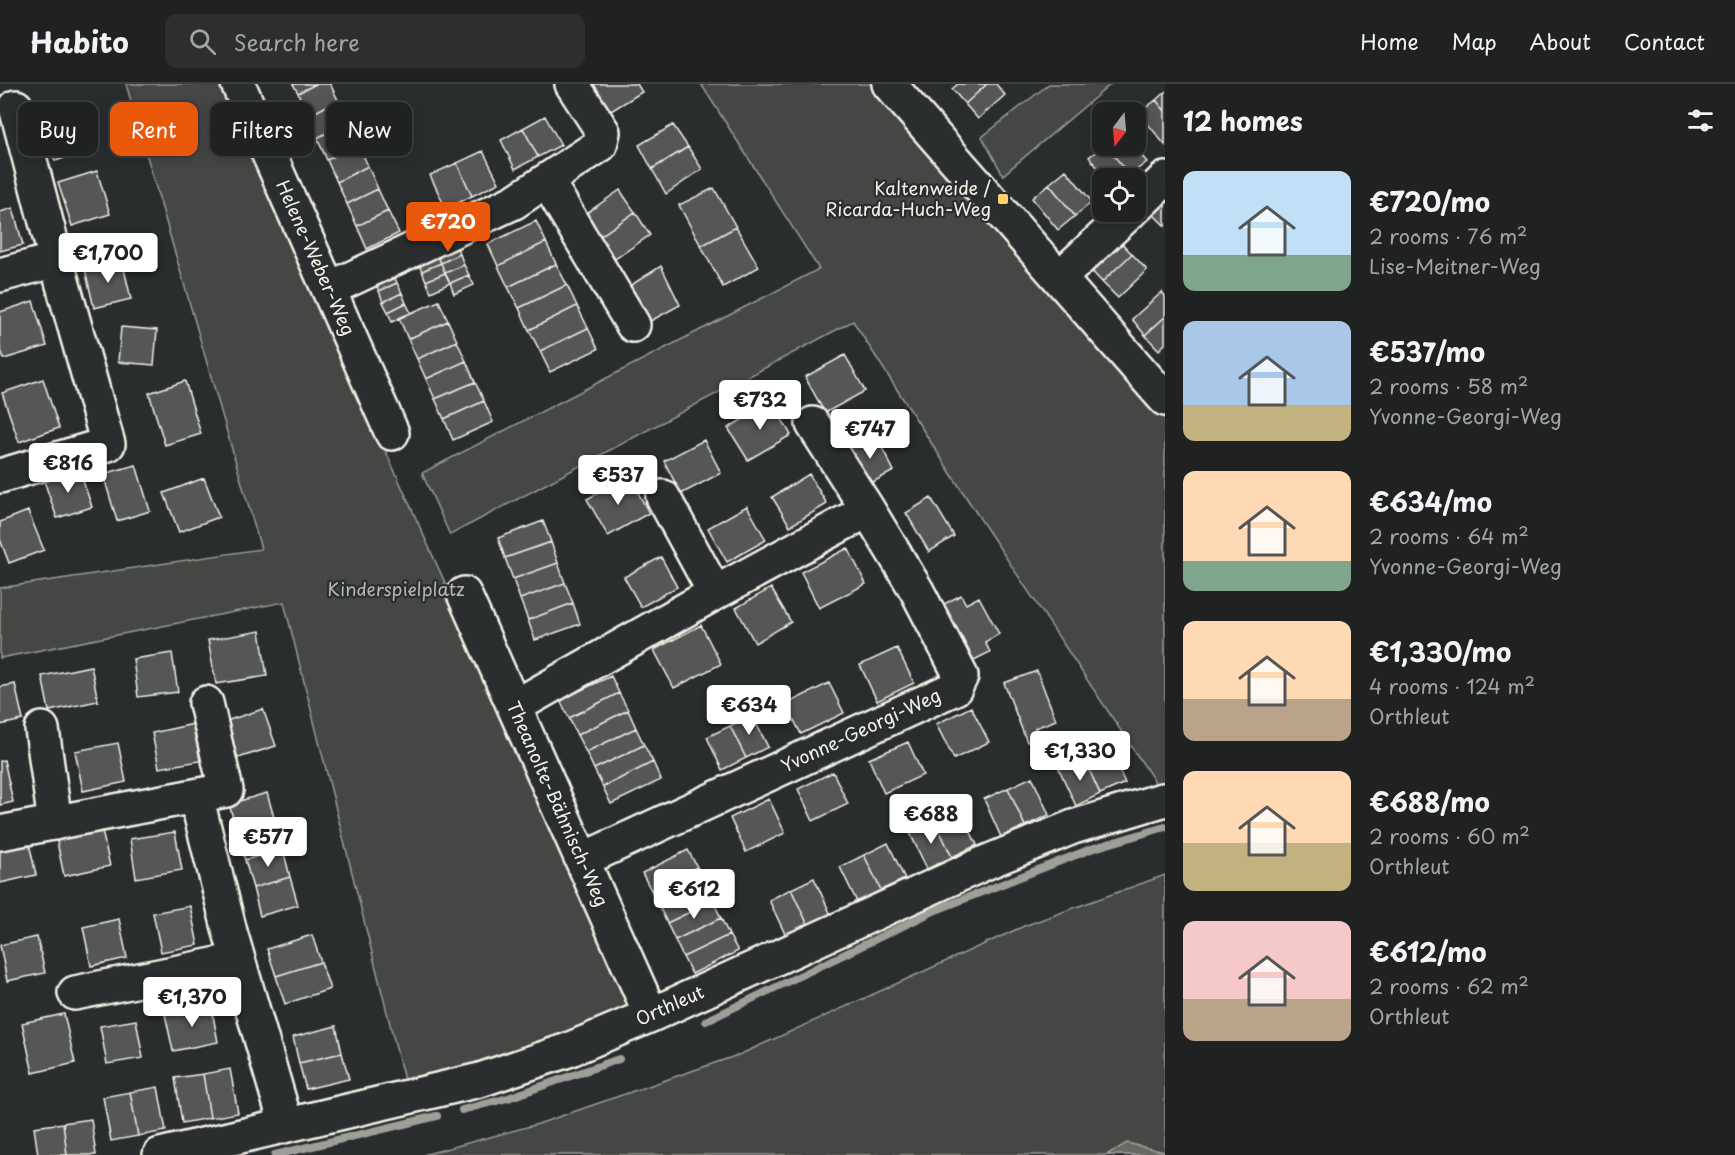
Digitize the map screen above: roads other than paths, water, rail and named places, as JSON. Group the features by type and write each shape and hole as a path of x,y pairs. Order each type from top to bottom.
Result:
{"street":[{"name":"Helene-Weber-Weg","path":"238,84 392,433"},
{"path":"328,289 514,202 600,145 603,132 572,84"},
{"path":"889,84 1165,399"},
{"path":"0,476 108,444 16,107"},
{"path":"1146,197 1165,179"},
{"path":"547,181 633,325"},
{"path":"1059,278 1119,222"},
{"path":"0,275 56,260"},
{"name":"Yvonne-Georgi-Weg","path":"582,860 955,688 961,676 918,591 813,424"},
{"path":"663,497 715,593"},
{"path":"514,707 715,593 868,510"},
{"name":"Theanolte-Bähnisch-Weg","path":"464,594 651,1015"},
{"path":"206,703 211,793 238,960 286,1124"},
{"path":"42,729 55,824"},
{"path":"0,833 211,793"},
{"name":"Orthleut","path":"160,1155 480,1080 568,1050 651,1015 987,862 1073,827 1161,800"},
{"path":"75,993 238,960"}],"waterway":[{"path":"706,1021 936,910 1091,849 1165,827"},
{"path":"462,1110 508,1098 619,1059"},
{"path":"275,1155 437,1116"}],"place":[{"name":"Kaltenweide / Ricarda-Huch-Weg","path":"1003,199"}],"park label":[{"name":"Kinderspielplatz","path":"396,590"}]}
